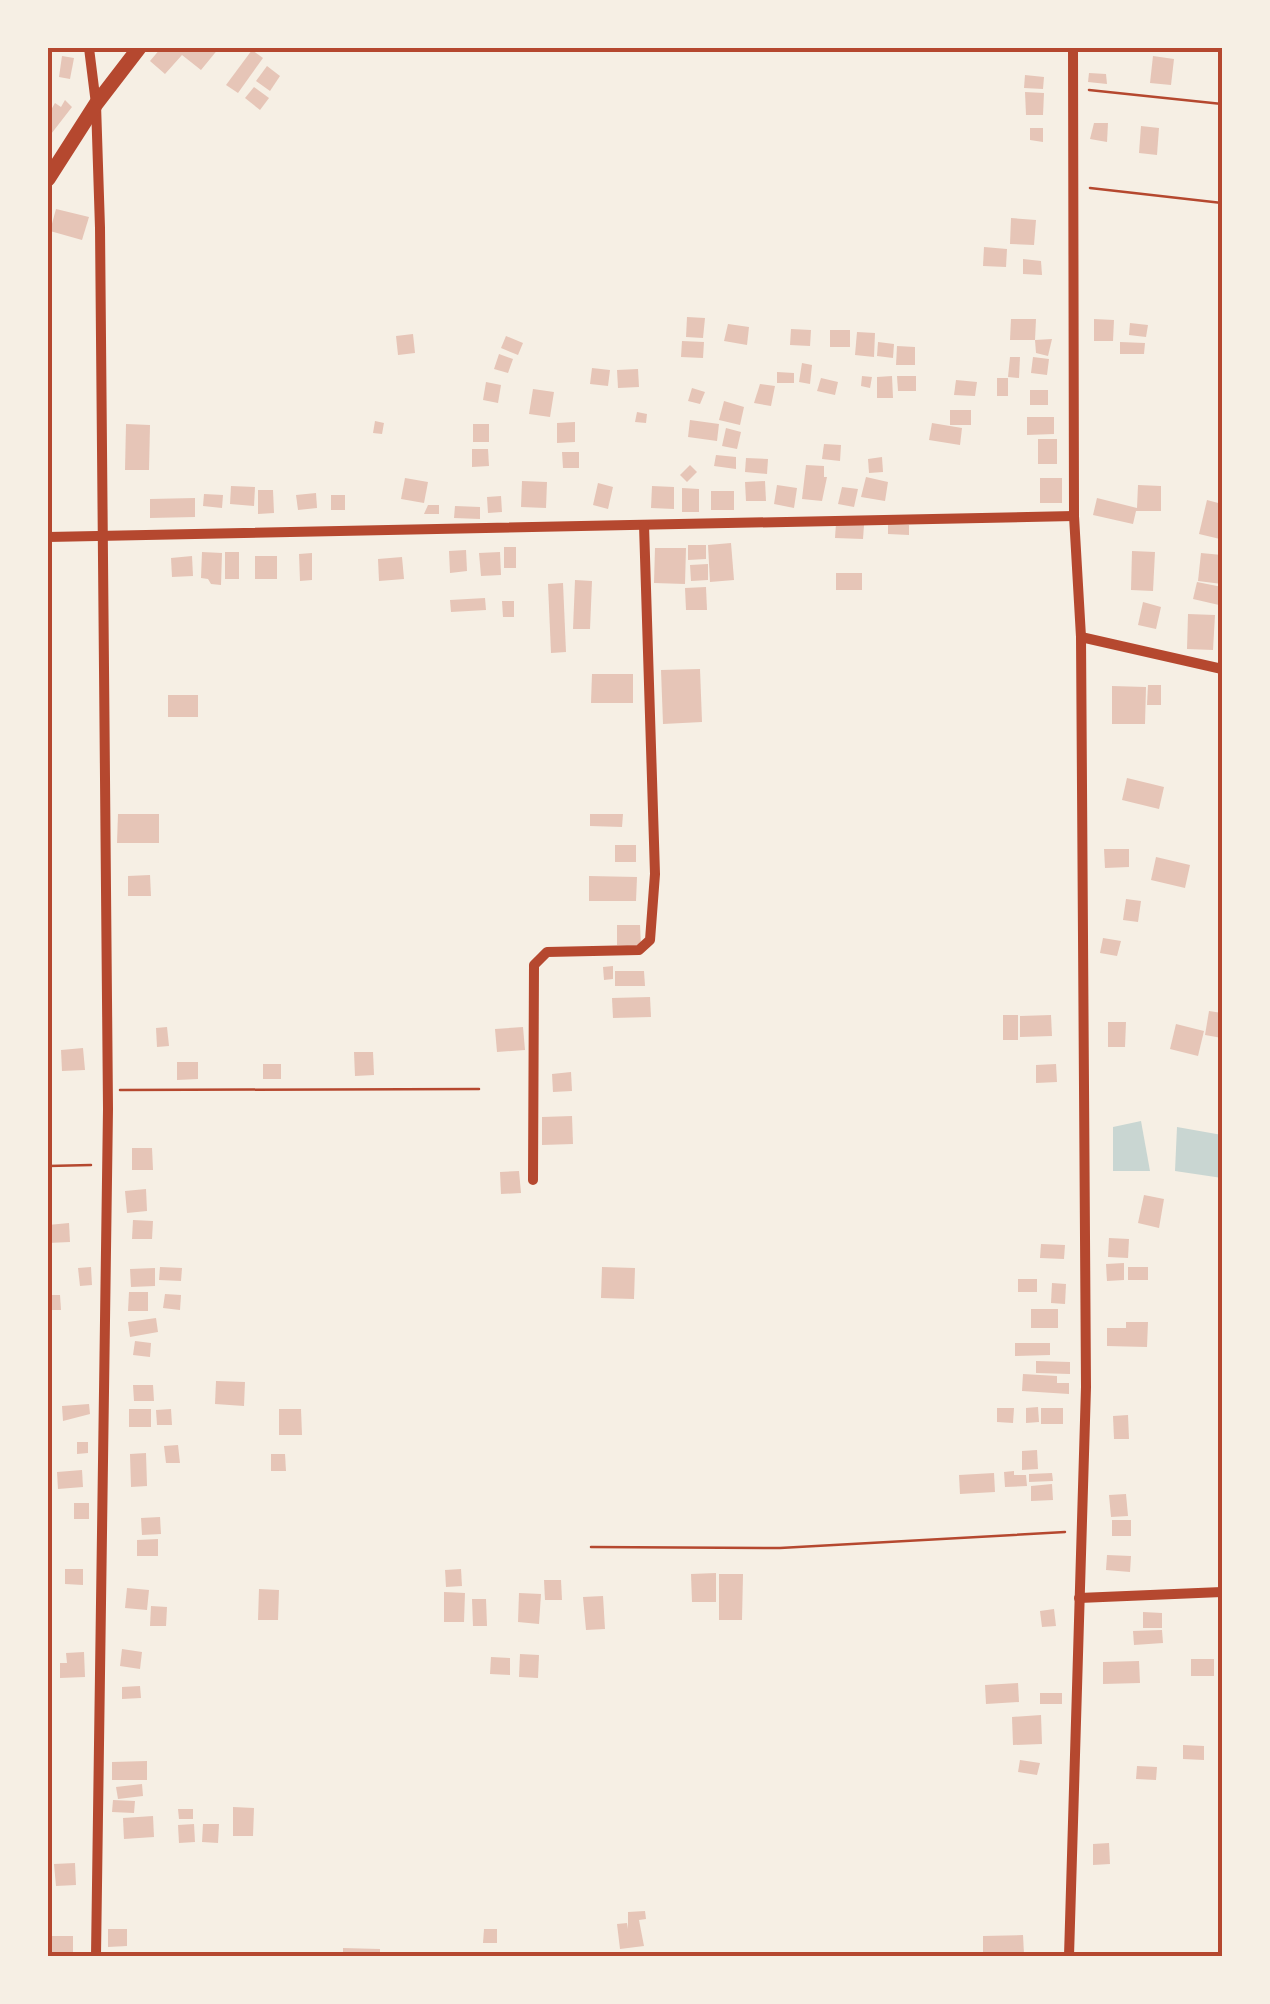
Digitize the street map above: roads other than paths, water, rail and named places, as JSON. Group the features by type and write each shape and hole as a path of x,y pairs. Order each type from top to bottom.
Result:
{"main road":[{"path":"48,179 96,104 139,48"}],"street":[{"path":"89,48 96,104 105,537 108,1090 96,1956"},
{"path":"1069,1956 1086,1368 1082,637 1074,516 1073,48"},
{"path":"48,537 1074,516"},
{"path":"533,1180 534,966 547,952 640,950 650,940 655,874 644,525"},
{"path":"1082,637 1222,669"},
{"path":"1079,1598 1222,1592"}]}
